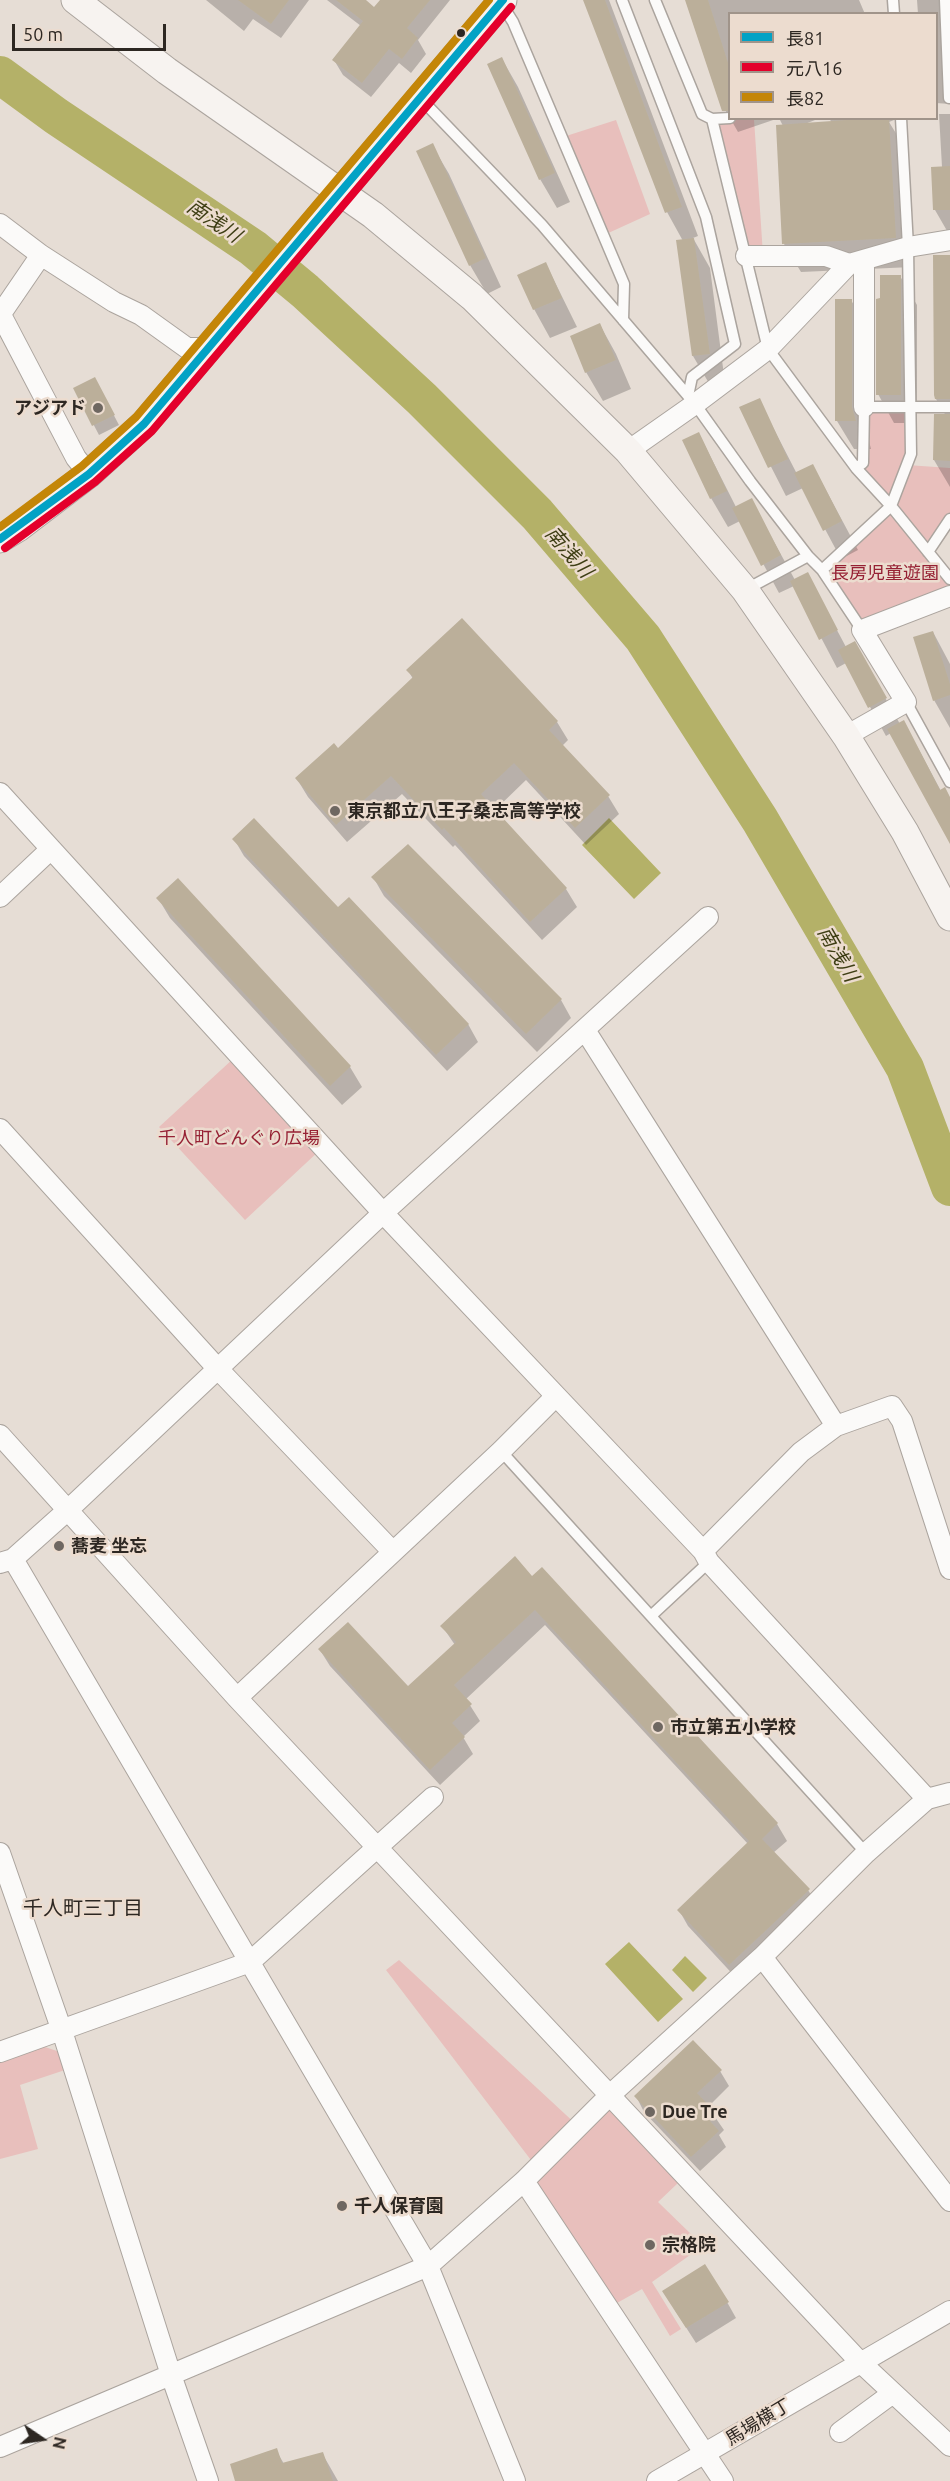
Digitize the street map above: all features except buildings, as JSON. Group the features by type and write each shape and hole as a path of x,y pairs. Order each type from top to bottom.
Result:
{"street":[{"path":"75,0 332,201 472,297 628,451 745,590 846,736 905,832 950,917"},
{"path":"0,539 89,474 144,424 502,1"},
{"path":"0,224 41,255 114,302 141,315 187,348 217,339"},
{"path":"746,256 826,256 856,262 950,240"},
{"path":"41,255 1,314 76,458 89,474"},
{"path":"628,451 692,400 768,349 856,262"},
{"path":"856,262 864,407"},
{"path":"846,736 906,702 862,630 950,596"},
{"path":"0,793 383,1213 706,1557 927,1799"},
{"path":"0,897 51,849"},
{"path":"515,2481 428,2266 250,1962 7,1561 69,1509 383,1213 708,917"},
{"path":"585,1030 836,1426"},
{"path":"0,1129 218,1369 393,1552"},
{"path":"237,1698 501,1451 556,1396"},
{"path":"706,1557 801,1452 836,1426 892,1406 902,1421 950,1569"},
{"path":"0,1435 237,1698 859,2361 950,2446"},
{"path":"0,2447 428,2266 524,2181 610,2095 762,1957 866,1853 927,1799 950,1793"},
{"path":"0,2052 250,1962 433,1797"},
{"path":"0,1853 62,2031 171,2375 208,2481"},
{"path":"762,1957 950,2201"},
{"path":"524,2181 723,2481"},
{"name":"馬場横丁","path":"657,2481 859,2361 950,2311"},
{"path":"840,2432 893,2393"}],"lane":[{"path":"622,0 706,217 735,344 692,376 692,400"},
{"path":"655,0 702,114 712,119 728,118"},
{"path":"945,0 950,98"},
{"path":"502,1 518,32 624,284 623,320"},
{"path":"421,99 542,225 692,400 808,556 822,570 862,630"},
{"path":"712,119 768,349 856,468 891,506 950,579"},
{"path":"822,570 891,506 911,454 908,248 901,120"},
{"path":"856,468 863,463 864,407 950,407"},
{"path":"928,552 950,519"},
{"path":"745,590 808,556"},
{"path":"906,702 950,782"},
{"path":"501,1451 866,1853"},
{"path":"652,1615 706,1557"}],"green space":[{"path":"712,119 754,120 763,255 746,256"},
{"path":"616,120 650,214 604,235 563,137"},
{"name":"長房児童遊園","path":"864,407 911,407 907,465 950,468 950,519 928,552 950,579 950,596 862,630 822,570 891,507 856,468 863,462"},
{"name":"千人町どんぐり広場","path":"234,1058 320,1150 245,1220 159,1127"},
{"path":"399,1960 579,2127 602,2102 678,2183 658,2202 693,2236 700,2248 652,2282 681,2329 670,2336 642,2289 608,2308 524,2181 537,2168 386,1970"},
{"path":"42,2046 60,2052 65,2070 20,2085 38,2149 0,2159 0,2059"}],"shaded area":[{"path":"609,818 661,873 634,899 582,845"},
{"path":"629,1942 683,1999 658,2022 605,1964"},
{"path":"685,1956 707,1978 693,1992 672,1970"}],"waterway":[{"name":"南浅川","path":"0,75 56,116 253,248 305,291 422,399 537,514 643,638 760,820 905,1068 950,1187"},
{"path":"941,1163 950,1144"}],"transit line":[{"name":"長82","path":"0,527 82,466 136,417 489,0"},
{"name":"長81","path":"0,539 89,474 144,424 503,0"},
{"name":"元八16","path":"5,548 95,482 152,431 511,7"}],"place":[{"name":"アジアド","path":"98,408"},
{"name":"東京都立八王子桑志高等学校","path":"335,811"},
{"name":"蕎麦 坐忘","path":"59,1546"},
{"name":"市立第五小学校","path":"658,1727"},
{"name":"Due Tre","path":"650,2112"},
{"name":"千人保育園","path":"342,2206"},
{"name":"宗格院","path":"650,2245"}],"district":[{"name":"千人町三丁目","path":"83,1908"}]}
